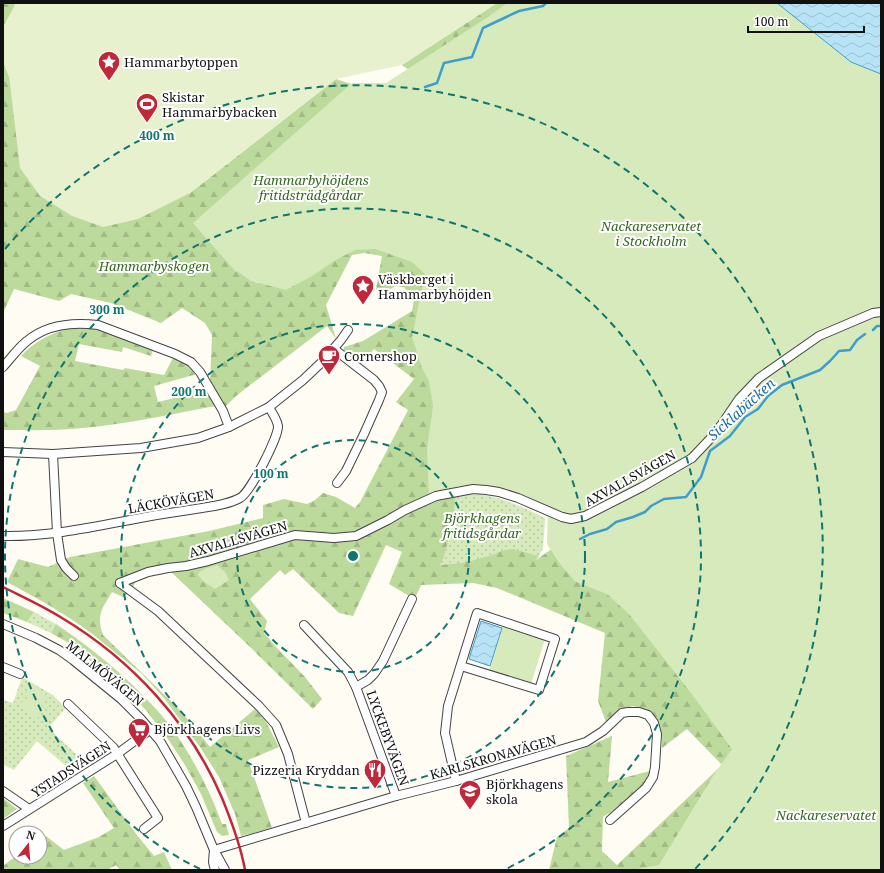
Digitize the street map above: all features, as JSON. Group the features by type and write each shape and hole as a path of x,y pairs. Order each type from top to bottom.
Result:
{"street":[{"name":"AXVALLSVÄGEN","path":"306,823 288,754 276,725 270,717 158,611 120,583 148,572 208,561 295,535 334,538 356,536 405,510 436,496 472,489 499,492 539,506 562,517 571,519 585,516 642,487 692,458 722,424 738,399 758,378 819,336 874,313 881,312"},
{"path":"3,366 26,342 39,333 55,326 84,323 98,325 175,354 191,362 200,372 223,411 229,427"},
{"path":"3,452 53,454 141,448 198,438 229,427 269,406 303,380 322,362 348,330"},
{"path":"334,349 374,380 382,392 364,434 346,470 337,483"},
{"name":"LÄCKÖVÄGEN","path":"3,536 22,537 90,528 156,515 218,506 234,501 242,497 254,482 275,438 278,427 269,406"},
{"path":"53,454 57,533 61,560 74,576"},
{"name":"LYCKEBYVÄGEN","path":"356,687 368,680 383,661 412,599"},
{"path":"456,781 444,733 448,706 477,613 555,639 539,690 461,666"},
{"name":"MALMÖVÄGEN","path":"3,624 36,638 59,650 73,660 121,699 151,730 160,741 186,786 214,850 225,870"},
{"name":"LYCKEBYVÄGEN","path":"304,625 348,672 356,687 396,796"},
{"path":"3,667 20,674"},
{"path":"68,704 113,747 158,818 144,829"},
{"name":"KARLSKRONAVÄGEN","path":"214,850 396,796 456,781 586,742 603,731 622,713 639,712 648,715 654,723 657,734 653,777 646,788 610,820"},
{"name":"YSTADSVÄGEN","path":"3,826 117,754 151,730"},
{"path":"3,791 29,810"},
{"name":"MALMÖVÄGEN","path":"214,850 213,862 215,870"}],"green space":[{"path":"3,3 15,3 12,12 3,27"},
{"name":"Skistar Hammarbybacken","path":"15,3 497,3 402,65 336,79 190,193 138,219 103,227 72,216 40,196 20,168 9,76 3,62 3,27"},
{"name":"Nackareservatet i Stockholm","path":"497,3 777,3 881,870 549,870 557,837 569,828 566,756 612,736 608,782 650,771 645,785 617,808 603,817 602,851 617,865 722,765 687,729 662,748 662,733 648,711 633,706 621,710 606,722 598,701 605,633 497,588 473,583 421,585 416,596 411,597 389,584 402,552 386,545 353,616 339,613 293,569 285,575 280,570 250,599 267,621 264,633 305,677 322,699 313,709 169,570 147,575 136,581 131,591 123,597 112,592 101,612 100,622 103,635 180,710 210,747 255,709 265,720 279,747 248,760 272,828 241,836 235,814 219,777 200,747 164,698 142,674 74,621 7,582 18,559 48,567 70,557 209,531 263,518 263,505 284,499 307,504 315,500 323,493 336,497 355,508 360,502 408,410 396,402 414,379 374,349 360,365 343,353 344,347 363,341 412,311 414,300 404,287 396,286 380,294 376,289 382,256 364,253 352,255 326,305 336,339 327,326 236,396 225,407 210,384 212,335 205,323 182,308 161,323 111,303 71,294 59,301 14,289 3,313 3,62 9,76 190,193 336,79 360,87 241,273 257,283 353,226 445,95 402,65","holes":["505,469 569,496 556,546 536,560 539,556 514,549 504,550 467,562 440,565 449,539 456,496 428,487"]},
{"name":"Nackareservatet i Stockholm","path":"507,3 881,3 881,870 631,870 659,865 713,776 732,749 691,693 629,614 607,594 574,581 560,564 547,544 548,511 500,487 459,486 429,496 427,449 433,406 429,381 422,368 412,337 425,274 412,262 375,249 355,250 286,290 251,281 237,271 236,272 193,223 352,83 386,83"},
{"path":"68,328 100,331 153,350 151,356 123,347 122,352 79,344 75,361 123,370 125,368 164,375 173,358 188,365 197,374 154,386 158,402 207,390 216,406 100,426 63,430 3,430 3,412 7,413 16,410 40,366 21,356 43,339"},
{"name":"Björkhagens fritidsgårdar","path":"469,494 499,498 545,518 543,548 539,556 514,549 504,550 467,562 440,565 450,531 456,496"},
{"path":"217,565 225,572 229,580 215,589 203,581 198,575 199,572"},
{"path":"3,598 34,612 27,622 3,613"},
{"path":"34,612 56,624 51,633 27,622"},
{"path":"56,624 96,653 121,674 145,697 168,723 176,733 197,768 222,824 226,824 229,835 222,836 217,832 201,794 185,765 168,739 145,709 107,674 67,642 51,633"},
{"path":"503,626 545,639 531,684 489,671"},
{"path":"22,677 53,695 66,708 48,728 87,764 74,773 37,741 14,770 3,764 3,700 13,703"},
{"path":"35,688 47,695 37,720 20,703 28,698 29,691"},
{"path":"94,776 154,856 164,852 172,870 120,870 116,865 107,870 3,870 3,866 8,862 8,865 48,865 48,838 64,850 99,837 114,828 83,783"},
{"path":"3,798 17,809 3,819"}],"water":[{"path":"777,3 881,3 881,74 851,62"},
{"path":"481,621 502,628 490,666 469,659"}],"waterway":[{"path":"425,87 437,83 444,63 472,57 483,28 519,11 543,6 546,3"},
{"name":"Sicklabäcken","path":"873,330 877,326 881,326"},
{"name":"Sicklabäcken","path":"580,539 590,534 607,529 616,522 645,512 651,506 664,499 686,497 701,477 710,451 730,436 745,417 758,409 768,396 782,385 820,370 839,351 850,350 857,340 865,334"}],"railway":[{"path":"3,587 62,618 112,653 135,674 176,719 209,770 222,798 241,852 245,870"}],"place":[{"name":"Hammarbytoppen","path":"109,82"},
{"name":"Skistar Hammarbybacken","path":"147,124"},
{"name":"Väskberget i Hammarbyhöjden","path":"363,306"},
{"name":"Cornershop","path":"329,376"},
{"name":"Björkhagens Livs","path":"139,748"},
{"name":"Pizzeria Kryddan","path":"375,790"},
{"name":"Björkhagens skola","path":"470,810"}],"park label":[{"name":"Hammarbyhöjdens fritidsträdgårdar","path":"311,188"},
{"name":"Hammarbyskogen","path":"154,266"},
{"name":"Nackareservatet","path":"826,815"}]}
